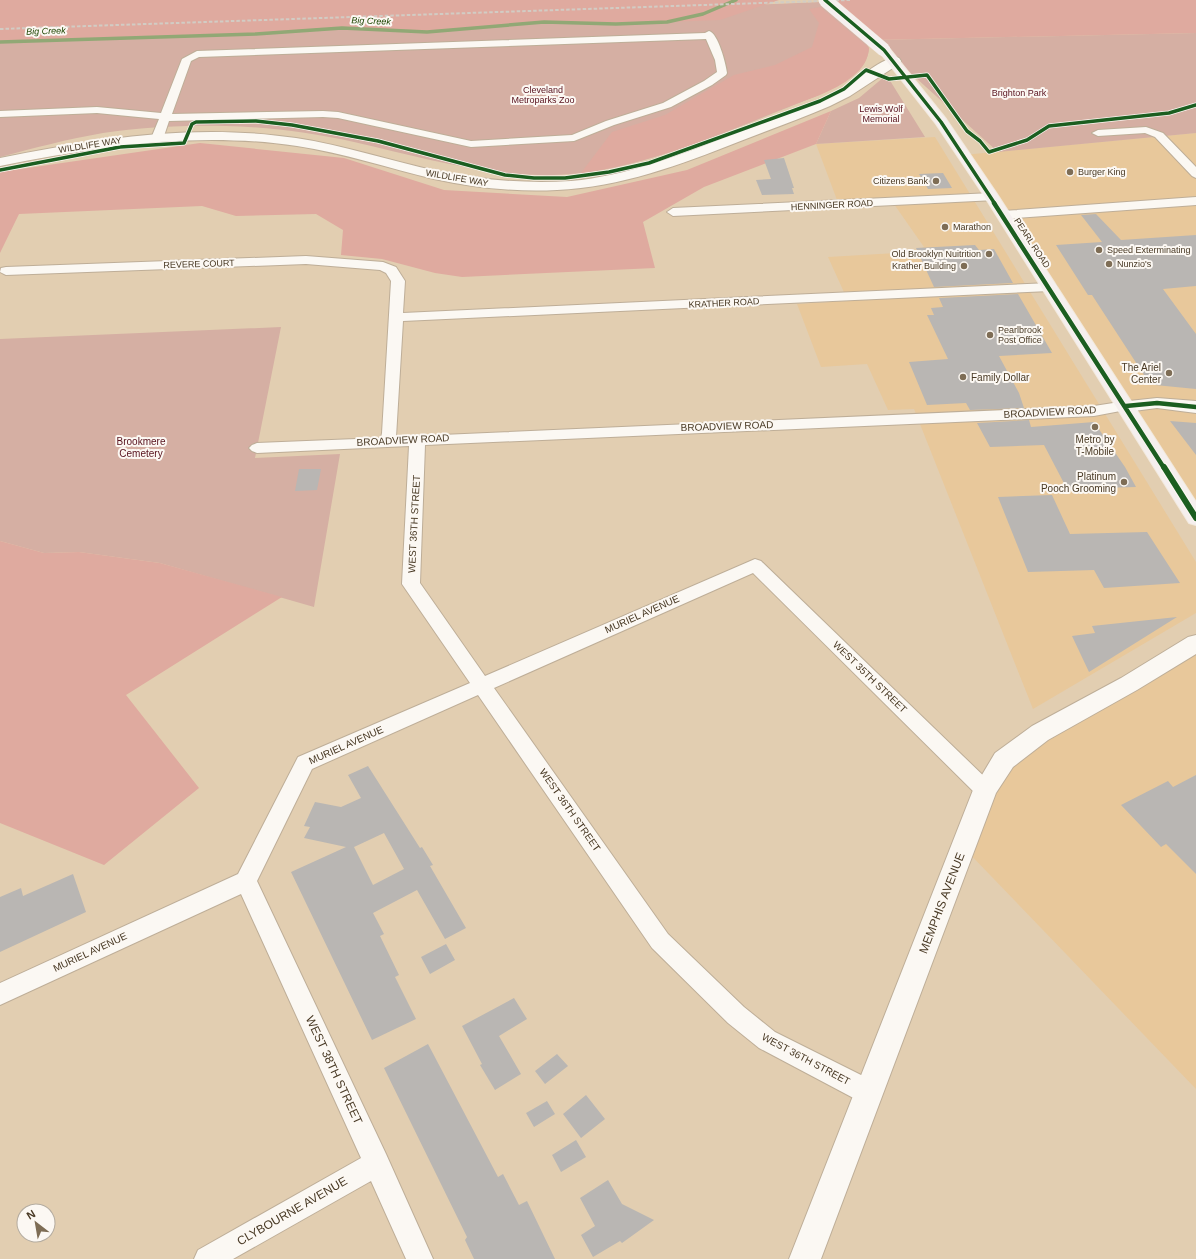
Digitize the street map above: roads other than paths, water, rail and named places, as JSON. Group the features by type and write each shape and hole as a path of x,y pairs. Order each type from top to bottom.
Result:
{"main road":[{"name":"PEARL ROAD","path":"825,0 895,61 941,122 1003,214 1196,518"}],"street":[{"path":"0,114 96,110 164,117 177,118 259,114 338,115 471,144 574,138 610,123 666,105 708,83 722,73 720,60 710,35 197,54 187,59 164,117 158,136"},
{"name":"WILDLIFE WAY","path":"0,162 78,146 158,136 218,135 294,141 331,148 456,179 489,184 529,186 571,185 610,180 649,171 686,158 838,98 855,89 884,66 895,61"},
{"path":"1098,133 1146,130 1154,131 1196,174"},
{"name":"HENNINGER ROAD","path":"673,212 992,197"},
{"path":"1003,214 1196,201"},
{"name":"REVERE COURT","path":"6,271 306,260 368,264 383,266 391,270 398,281 397,317"},
{"name":"KRATHER ROAD","path":"397,317 1050,287"},
{"path":"387,441 390,433 397,317"},
{"name":"BROADVIEW ROAD","path":"257,448 387,441 1094,411 1157,402 1196,407"},
{"name":"WEST 36TH STREET","path":"417,440 412,584 482,685 660,941 736,1015 767,1040 870,1093"},
{"name":"MURIEL AVENUE","path":"0,994 246,881 305,763 755,565"},
{"name":"WEST 35TH STREET","path":"755,565 985,790"},
{"name":"MEMPHIS AVENUE","path":"805,1259 870,1093 985,790 1004,760 1040,734 1129,684 1196,643"},
{"name":"WEST 38TH STREET","path":"246,881 420,1259"},
{"name":"CLYBOURNE AVENUE","path":"207,1259 377,1163"}],"waterway":[{"name":"Big Creek","path":"0,42 256,34 342,28 427,32 544,22 616,24 667,22 703,14 736,0"}],"railway":[{"path":"0,29 850,0"}],"place":[{"name":"Burger King","path":"1070,172"},
{"name":"Citizens Bank","path":"936,181"},
{"name":"Marathon","path":"945,227"},
{"name":"Speed Exterminating","path":"1099,250"},
{"name":"Old Brooklyn Nuitrition","path":"989,254"},
{"name":"Nunzio's","path":"1109,264"},
{"name":"Krather Building","path":"964,266"},
{"name":"Pearlbrook Post Office","path":"990,335"},
{"name":"The Ariel Center","path":"1169,373"},
{"name":"Family Dollar","path":"963,377"},
{"name":"Metro by T-Mobile","path":"1095,427"},
{"name":"Platinum Pooch Grooming","path":"1124,482"}],"park label":[{"name":"Brighton Park","path":"1019,93"},
{"name":"Cleveland Metroparks Zoo","path":"543,96"},
{"name":"Lewis Wolf Memorial","path":"881,114"},
{"name":"Brookmere Cemetery","path":"141,446"}]}
